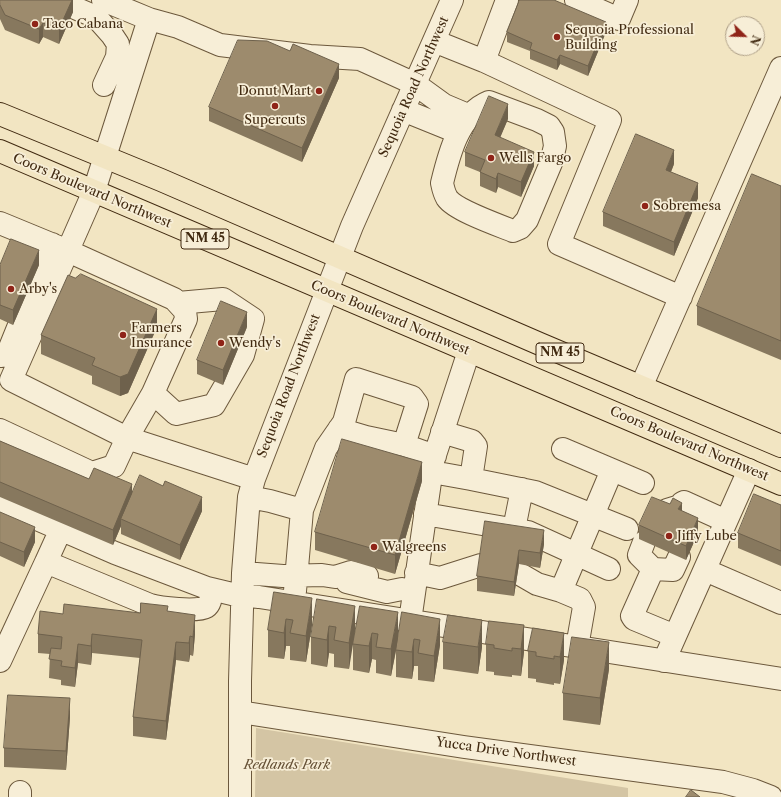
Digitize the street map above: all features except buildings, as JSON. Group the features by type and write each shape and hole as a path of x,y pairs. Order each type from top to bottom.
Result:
{"main road":[{"name":"NM 45","path":"0,114 161,180 339,258 781,446"},
{"name":"Coors Boulevard Northwest","path":"0,151 781,484"}],"street":[{"path":"56,0 96,18 112,35 118,44 117,57 104,85"},
{"path":"103,0 149,19 178,27 220,45 310,56 360,59 415,84 444,105 470,116"},
{"name":"Sequoia Road Northwest","path":"240,797 243,573 251,488 352,226 452,0"},
{"path":"484,61 508,0"},
{"path":"576,0 619,19 627,0"},
{"path":"0,356 7,355 60,247 94,192 149,19"},
{"path":"434,41 484,61 610,120 559,244 681,297"},
{"path":"641,387 681,297 774,102 781,68"},
{"path":"489,102 537,120 549,126 553,132 555,146 551,163 527,220 520,228 513,231 461,208 448,199 443,191 442,183 457,136 470,116 481,105 489,102"},
{"path":"403,110 450,129 457,136"},
{"path":"0,223 60,247 174,299 185,311 186,319 153,393 127,438 114,466 92,474 0,430"},
{"path":"60,247 6,378 127,438 251,488 270,501 302,510"},
{"path":"153,393 176,414 214,405 243,355 253,319 223,299 178,303"},
{"path":"243,573 296,576 322,575 335,577 365,588 387,592 397,583 425,514 433,464 469,351"},
{"path":"294,602 302,510 326,448 344,422 356,379 412,397 417,404 404,445"},
{"path":"339,429 366,437 404,445 433,464 471,479 535,492 626,529"},
{"path":"442,432 472,441 476,446 471,479"},
{"path":"563,448 643,483"},
{"path":"561,591 612,470"},
{"path":"664,661 749,470"},
{"path":"514,529 522,489"},
{"path":"676,517 682,503 684,502 726,521"},
{"path":"0,503 115,553 212,590 781,679"},
{"path":"425,514 528,532 609,569"},
{"path":"0,661 61,529"},
{"path":"662,549 673,570 653,569 646,559 662,549"},
{"path":"46,562 158,608 198,610 206,608 209,604 212,590"},
{"path":"653,569 632,616 634,619 675,636"},
{"path":"705,570 781,603"},
{"path":"335,577 351,572 397,583 474,573"},
{"path":"517,580 561,591 580,599 584,606 577,647"},
{"path":"397,583 410,621"},
{"name":"Yucca Drive Northwest","path":"240,712 464,747 723,782 753,790 771,797"}],"green space":[{"name":"Redlands Park","path":"256,728 628,788 628,797 255,797"}],"place":[{"name":"Taco Cabana","path":"35,24"},
{"name":"Sequoia Professional Building","path":"557,37"},
{"name":"Donut Mart","path":"319,91"},
{"name":"Supercuts","path":"275,106"},
{"name":"Wells Fargo","path":"491,158"},
{"name":"Sobremesa","path":"645,206"},
{"name":"Arby's","path":"11,289"},
{"name":"Farmers Insurance","path":"123,335"},
{"name":"Wendy's","path":"221,343"},
{"name":"Jiffy Lube","path":"669,536"},
{"name":"Walgreens","path":"374,547"}]}
